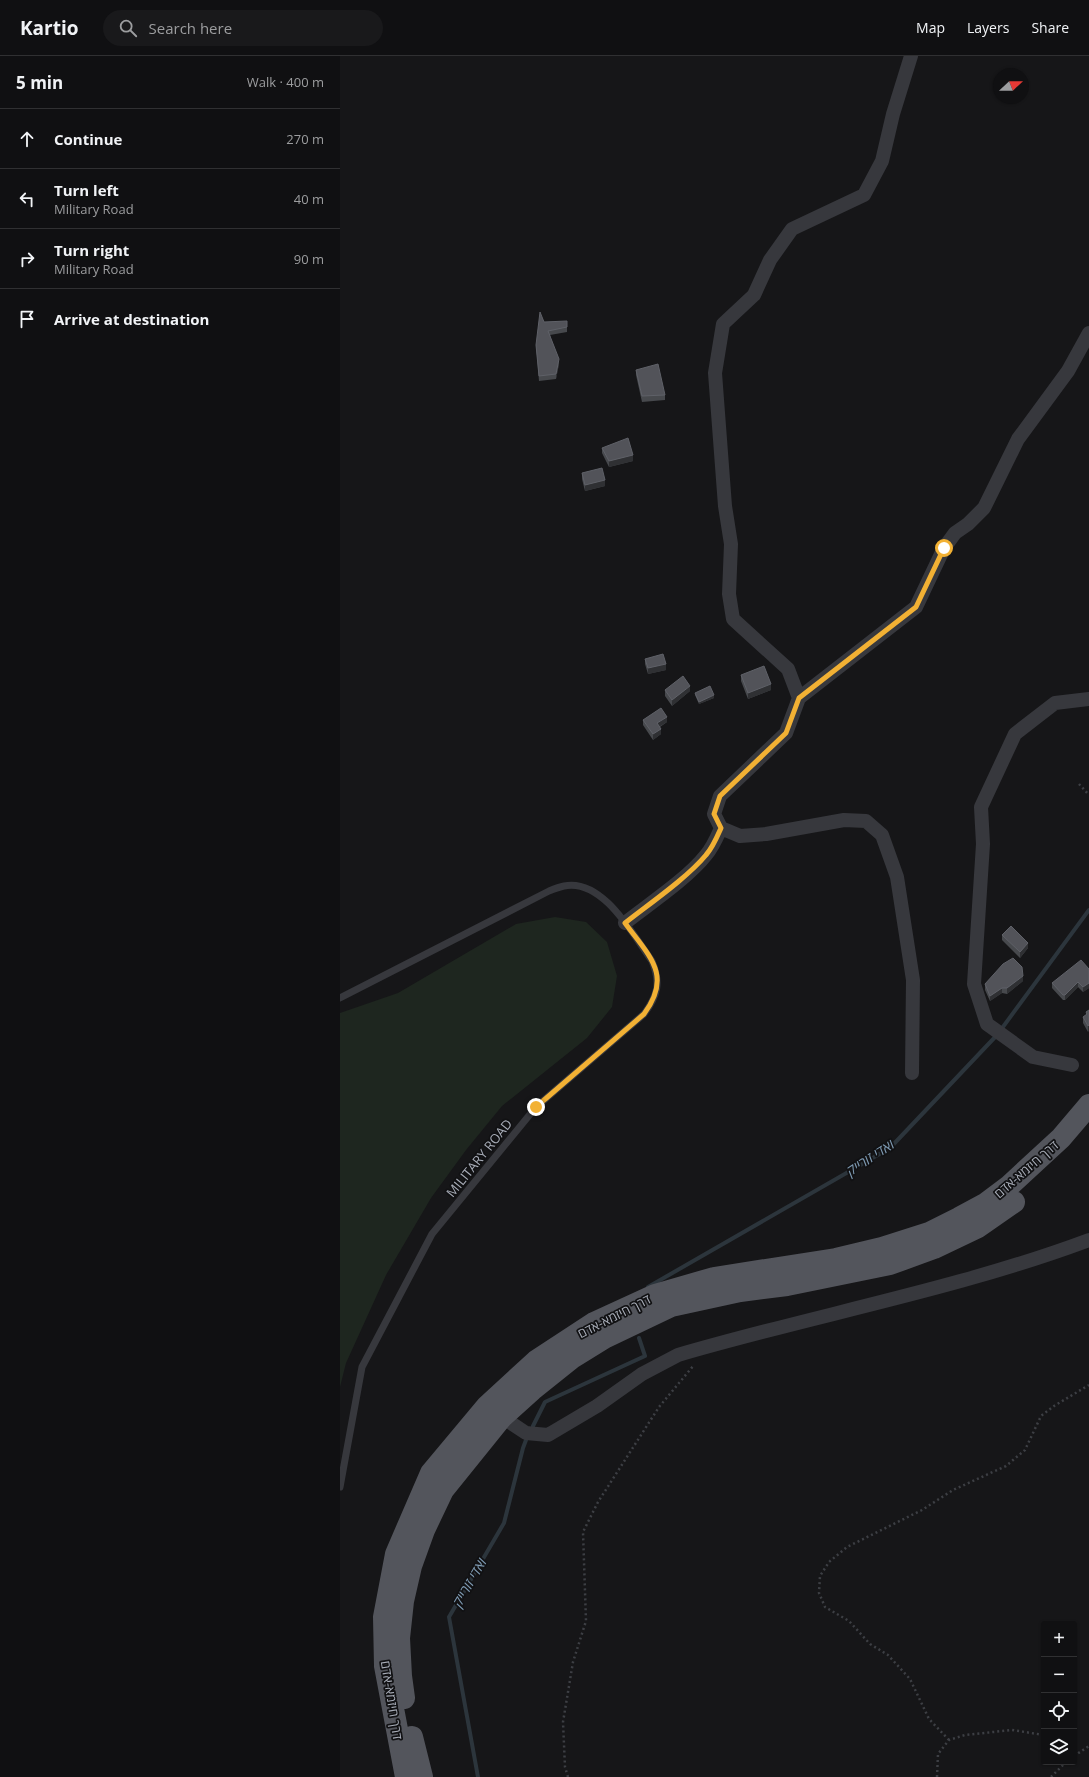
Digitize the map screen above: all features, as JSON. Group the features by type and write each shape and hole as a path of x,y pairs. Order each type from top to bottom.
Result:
{"main road":[{"name":"דרך חיזמא-אדם","path":"406,1777 384,1666 384,1617 396,1554 431,1473 487,1406 536,1361 594,1323 655,1295 714,1278 836,1259 882,1248 929,1232 947,1224 985,1204 1009,1186 1061,1138 1089,1105"},
{"name":"דרך חיזמא-אדם","path":"422,1777 407,1719 401,1676 399,1638 403,1601 411,1566 424,1530 443,1490 502,1417 532,1390 572,1358 606,1337 671,1306 740,1291 787,1285 890,1264 934,1248 978,1227 1013,1203 1042,1177 1066,1154 1089,1127"}],"street":[{"path":"799,698 788,669 733,619 729,594 730,544 725,506 715,373 723,324 754,295 770,260 792,229 864,195 882,161 893,114 911,56"},
{"path":"912,1073 913,980 897,878 882,836 866,821 844,820 766,834 740,836 721,828 714,814 720,796 786,733 799,698 916,607 944,548 955,533 968,524 984,508 1018,439 1068,371 1089,333"},
{"path":"1072,1064 1034,1057 987,1024 974,984 983,844 981,808 1015,734 1055,703 1089,699"},
{"path":"625,923 682,878 706,855 721,828"},
{"path":"502,1417 526,1433 548,1435 597,1406 642,1374 678,1355 714,1344 938,1287 1047,1256 1089,1240"}],"lane":[{"name":"MILITARY ROAD","path":"340,998 549,891 565,886 580,887 596,893 609,903 652,961 657,972 658,983 656,995 644,1014 536,1107 432,1234 362,1367 340,1487"}],"path":[{"path":"1079,784 1089,795"},
{"path":"568,1777 565,1767 563,1722 573,1662 586,1621 583,1532 598,1502 659,1407 701,1356 714,1344"},
{"path":"950,1740 929,1719 910,1679 888,1655 870,1644 849,1621 825,1607 819,1594 820,1576 828,1562 847,1547 922,1510 953,1490 1006,1466 1024,1450 1041,1416 1054,1406 1089,1386"},
{"path":"937,1777 938,1754 950,1740 965,1735 1012,1730 1041,1735"},
{"path":"1077,1753 1089,1746"},
{"path":"1051,1777 1063,1765"}],"shaded area":[{"path":"555,917 586,922 607,942 617,976 612,1007 587,1038 502,1106 466,1150 431,1198 386,1275 346,1363 340,1387 340,1013 398,993 516,924"}],"building":[{"path":"540,312 544,322 567,321 567,327 548,331 559,359 556,374 539,376 536,345"},
{"path":"658,364 665,395 642,396 636,370"},
{"path":"628,438 633,455 609,461 602,448"},
{"path":"602,468 605,480 585,485 582,473"},
{"path":"663,654 666,664 648,668 645,659"},
{"path":"764,666 771,684 748,693 741,675"},
{"path":"683,676 690,686 672,700 665,690"},
{"path":"710,686 714,695 699,702 695,693"},
{"path":"661,708 667,717 657,723 661,729 653,734 643,720"},
{"path":"1011,926 1028,943 1020,952 1002,935"},
{"path":"1013,958 1022,967 1023,976 1007,988 1002,988 990,996 985,984 1003,964"},
{"path":"1081,960 1089,969 1089,983 1083,987 1078,982 1065,995 1063,995 1052,983"},
{"path":"1089,1010 1089,1025 1088,1026 1083,1017"}],"waterway":[{"name":"ואדי זורייק","path":"648,1287 890,1148 997,1035 1089,910"},
{"name":"ואדי זורייק","path":"533,1426 545,1402 645,1356 639,1338"},
{"name":"ואדי זורייק","path":"478,1777 449,1617 504,1523 526,1440"}],"route":[{"path":"536,1107 644,1014 656,995 658,983 657,972 652,961 625,923 682,878 706,855 721,828 714,814 720,796 786,733 799,698 916,607 944,548"}]}
